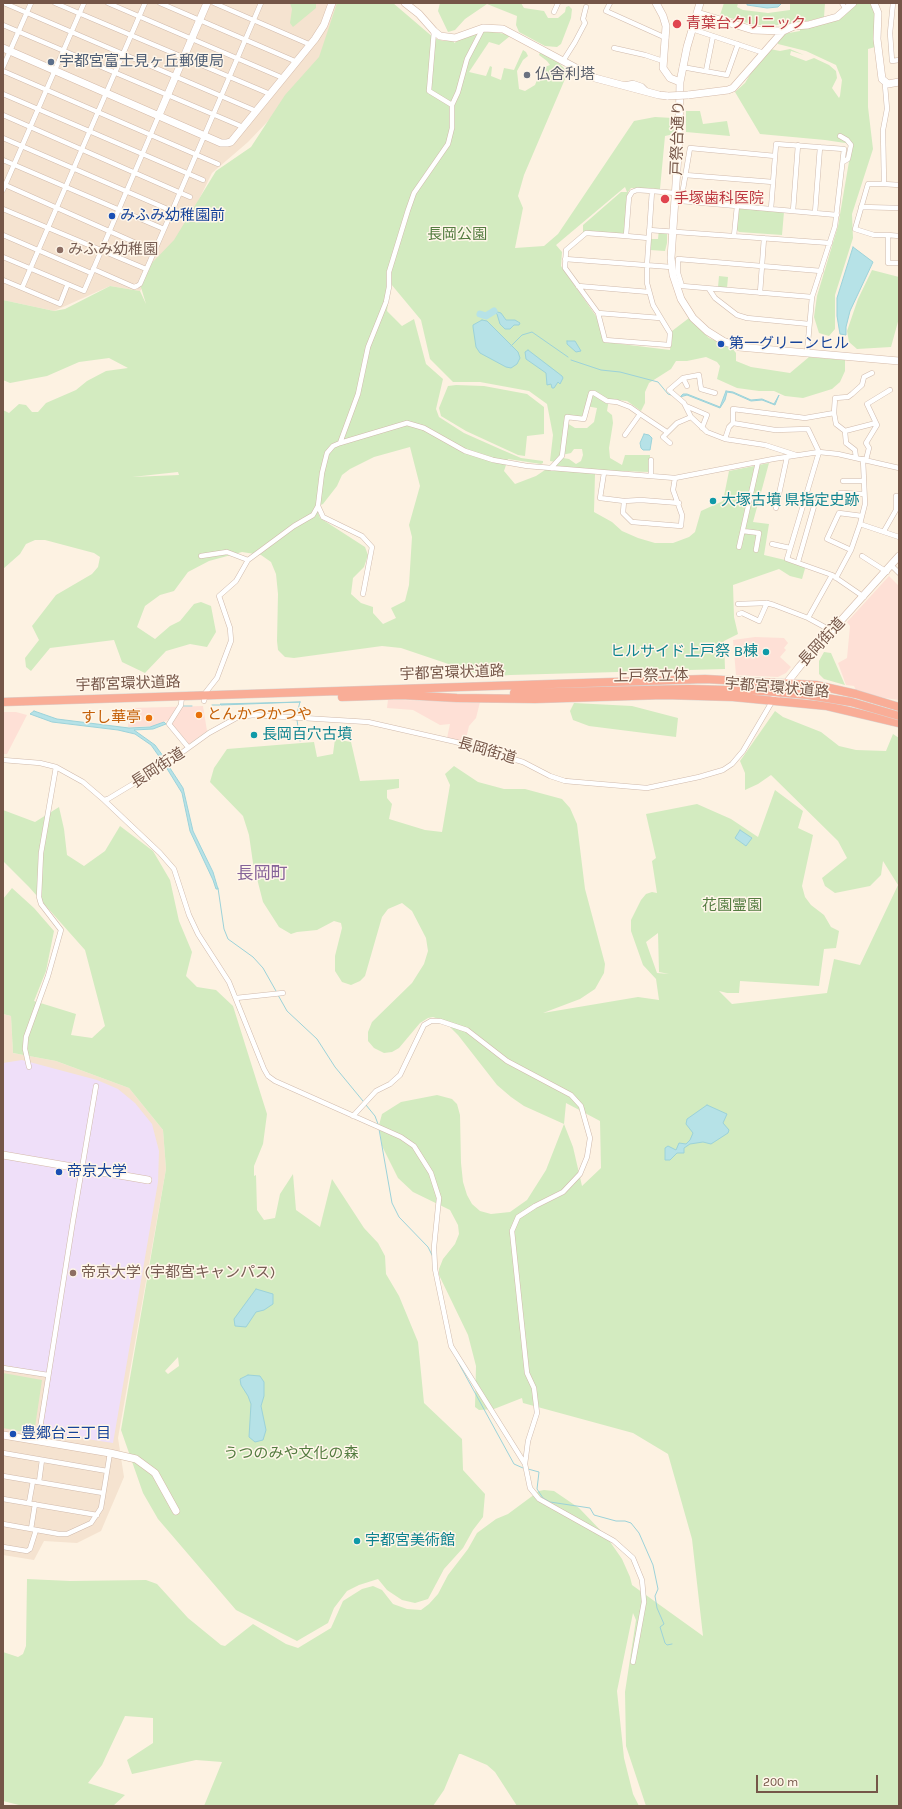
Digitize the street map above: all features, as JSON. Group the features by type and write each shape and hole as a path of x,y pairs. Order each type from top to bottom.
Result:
{"highway":[{"name":"宇都宮環状道路","path":"3,708 205,698 402,692 705,679 786,683 834,689 899,707"},
{"name":"上戸祭立体","path":"402,692 689,685 832,694 873,703 899,712"},
{"name":"上戸祭立体","path":"764,689 851,702 899,716"},
{"name":"宇都宮環状道路","path":"402,692 457,698 512,699 677,696 774,699 841,708 899,722"},
{"name":"宇都宮環状道路","path":"3,702 182,699"}],"street":[{"path":"4,3 122,55 256,111"},
{"path":"3,67 6,49 18,31 31,3"},
{"path":"55,3 270,94"},
{"path":"84,3 4,187 56,207 154,251"},
{"path":"108,3 283,78"},
{"path":"22,288 145,3"},
{"path":"160,3 296,62"},
{"path":"3,257 67,286 84,291 108,230 207,3"},
{"path":"214,3 311,45"},
{"path":"3,235 134,287 140,284 261,3"},
{"path":"6,49 204,135 227,143 243,127 311,45 324,25 332,3"},
{"path":"405,3 419,14 434,32 447,38 455,38 483,28 503,29 563,60 586,75 621,86 668,96 688,95 728,90 733,88 783,31 794,26 832,19 846,10 852,3"},
{"path":"554,12 558,3"},
{"path":"610,3 606,11 666,38"},
{"path":"656,3 665,21 666,38 663,68 666,74 672,79 680,82"},
{"name":"戸祭台通り","path":"700,3 682,67 680,82 679,139 672,232 671,267 675,283 684,305 700,325 715,337 739,347 899,361"},
{"path":"842,3 846,10"},
{"path":"874,3 878,16 877,39 882,77 886,83 887,109 883,130 884,184"},
{"path":"893,3 890,33 892,61 899,60"},
{"path":"563,60 576,42 585,23 583,19 586,7"},
{"path":"697,13 753,30 783,31"},
{"path":"3,25 243,127"},
{"path":"340,443 358,394 368,347 386,302 389,287 389,272 408,210 414,193 448,144 452,128 452,105 458,92 467,59 483,32 483,28"},
{"path":"692,29 764,53"},
{"path":"434,32 429,92 452,105"},
{"path":"706,71 713,36"},
{"path":"682,67 727,75 738,44"},
{"path":"614,48 663,61"},
{"path":"3,71 218,164"},
{"path":"886,83 899,82"},
{"path":"3,94 204,180"},
{"path":"3,115 180,192 190,198"},
{"path":"840,136 847,140 851,145 848,159 843,162"},
{"path":"3,138 172,211"},
{"path":"771,209 776,144 844,149 837,215 830,243 812,297 807,353"},
{"path":"793,211 798,145"},
{"path":"815,213 820,147"},
{"path":"775,156 690,148 681,201 837,215"},
{"path":"3,160 164,230"},
{"path":"685,175 773,182"},
{"path":"899,185 868,184 855,229 874,235 899,236"},
{"path":"626,236 629,197 632,192 637,190 675,193"},
{"path":"648,238 586,233 566,250 565,268 598,314 605,340 669,345 670,333 660,318 649,292 646,265 652,192"},
{"path":"734,236 737,206"},
{"path":"861,207 899,208"},
{"path":"3,209 146,269"},
{"path":"649,230 830,243"},
{"path":"888,236 888,262 899,264"},
{"path":"760,293 764,238"},
{"path":"812,297 682,286 678,273 678,259 821,271"},
{"path":"566,260 671,267"},
{"path":"3,280 60,304 67,286"},
{"path":"578,286 649,292"},
{"path":"709,289 715,298 737,315 747,318 809,324"},
{"path":"598,314 660,318"},
{"path":"856,458 856,450 846,443 845,431 836,424 834,398 848,397 862,385 864,377 872,373"},
{"path":"702,428 707,415 686,406 669,390 683,378 699,375 701,389 715,393"},
{"path":"683,378 687,386"},
{"path":"808,618 851,550 865,504 863,482 864,460 869,448 866,443 877,425 867,404 890,390"},
{"path":"551,468 562,456 568,416 584,419 590,393 594,393 607,401 618,402 630,407 667,432"},
{"path":"686,406 691,417 707,432 725,439 765,445 796,455"},
{"path":"725,439 729,427 733,423 733,409 805,418 834,413"},
{"path":"625,435 640,414"},
{"path":"670,443 663,437 667,432 677,423 691,417"},
{"path":"205,698 206,692 217,678 231,641 230,628 219,596 236,581 248,560 294,526 313,515 318,506 322,473 327,453 333,446 340,443 407,423 424,428 465,451 492,460 526,466 675,478 818,452 838,454 899,468"},
{"path":"733,423 775,430 808,428 818,452 787,559 834,577 864,597"},
{"path":"845,431 876,423"},
{"path":"776,508 787,457"},
{"path":"651,476 652,460"},
{"path":"740,547 758,462"},
{"path":"604,473 600,498 624,501 641,500 679,503"},
{"path":"624,501 623,513 632,522 681,526 682,515 679,503 673,490 675,478"},
{"path":"842,481 863,482"},
{"path":"840,493 864,494"},
{"path":"884,531 896,510 896,496 899,496"},
{"path":"798,562 815,503"},
{"path":"318,506 323,517 362,536 372,547 364,594"},
{"path":"851,550 827,538 839,513 862,516"},
{"path":"860,524 899,537"},
{"path":"743,531 759,534 756,550"},
{"path":"772,544 790,548"},
{"path":"201,556 227,552 248,560"},
{"path":"862,556 899,573"},
{"name":"長岡街道","path":"104,800 166,764 188,747 210,733 245,715 355,720 456,742 523,762 550,776 565,781 647,788 699,778 723,770 732,764 743,751 774,699 786,683 899,556"},
{"path":"739,614 759,621 767,603"},
{"path":"738,604 767,603 808,618 832,631"},
{"path":"182,699 169,724 188,747"},
{"path":"3,760 40,763 56,767 83,782 160,853 174,869 189,915 198,934 224,972 268,1076 275,1081 401,1137 414,1146 431,1173 439,1198 434,1247 435,1269 451,1346 525,1464"},
{"path":"29,1067 25,1049 26,1037 48,976 60,930 41,904 39,897 41,853 56,767"},
{"path":"236,998 283,993"},
{"path":"353,1116 376,1091 390,1084 400,1075 424,1025 431,1021 440,1021 467,1030 508,1061 571,1095 581,1106 590,1138 587,1157 580,1174 563,1192 535,1206 518,1217 512,1231 527,1373 534,1388 537,1413 528,1441 525,1464 530,1488 539,1499 614,1541 633,1558 642,1580 644,1602 633,1662"},
{"path":"38,1441 81,1169 96,1086"},
{"path":"3,1155 148,1180"},
{"path":"3,1368 48,1376"},
{"path":"3,1435 110,1453 136,1459 149,1467 159,1479 176,1511"},
{"path":"3,1453 107,1471"},
{"path":"3,1524 67,1534 91,1523 101,1508 110,1453"},
{"path":"39,1482 42,1460"},
{"path":"3,1476 103,1493"},
{"path":"29,1503 32,1481"},
{"path":"3,1499 97,1515"},
{"path":"30,1529 35,1504"},
{"path":"3,1547 27,1552 30,1550 36,1530"}],"shaded area":[{"path":"3,3 345,3 316,71 248,142 212,173 174,250 140,291 110,286 54,311 3,300"},
{"path":"889,576 899,586 899,700 878,697 856,690 854,686 846,685 838,663 847,658 850,626 847,622"},
{"path":"755,637 784,638 788,643 784,648 786,650 780,657 791,667 786,673 778,677 736,675 733,640"},
{"path":"388,700 480,702 476,718 469,726 465,743 447,738 450,724 440,725 413,710 387,708"},
{"path":"203,706 207,731 189,744 168,720 155,726 128,727 131,708"},
{"path":"3,712 16,712 27,715 7,754 3,754"},
{"name":"帝京大学 (宇都宮キャンパス)","path":"3,1014 11,1016 13,1053 56,1061 129,1088 163,1130 166,1169 118,1438 124,1477 101,1531 77,1543 44,1541 34,1560 3,1555"},
{"name":"帝京大学 (宇都宮キャンパス)","path":"22,1060 97,1080 118,1089 135,1103 152,1124 159,1151 158,1182 113,1443 42,1432 51,1374 3,1365 3,1063"}],"green space":[{"path":"290,3 316,3 316,8 293,27 290,23 292,9"},
{"name":"長岡公園","path":"337,3 393,3 434,38 443,41 454,40 454,43 463,38 486,31 510,36 499,45 489,42 469,72 486,76 490,66 492,67 491,76 501,80 504,68 514,70 523,50 528,56 523,60 517,71 519,89 525,91 535,85 542,68 550,65 539,55 540,52 559,63 568,72 524,175 518,196 523,208 515,248 544,246 558,234 634,121 655,117 673,118 674,134 665,136 660,189 631,188 628,192 624,235 583,232 583,225 621,192 627,192 625,187 556,245 562,252 561,266 596,316 605,342 670,350 672,331 689,318 709,338 732,348 736,353 736,361 751,367 790,373 809,357 845,360 845,371 840,382 832,389 803,398 785,396 774,391 759,391 737,388 717,379 720,366 717,362 706,357 687,361 676,361 671,369 649,383 645,392 645,403 641,411 627,401 609,399 607,411 612,415 613,423 609,448 610,458 622,465 625,455 650,455 649,472 620,471 595,474 594,512 612,522 622,531 638,538 655,543 673,543 689,537 695,532 701,511 723,501 729,471 769,463 753,522 769,524 764,555 806,565 802,579 790,576 779,569 733,585 734,617 738,634 724,641 725,669 510,675 487,677 401,648 382,646 294,658 285,657 278,650 277,641 278,594 276,574 271,562 261,555 242,552 209,561 188,572 174,591 160,595 145,606 137,627 155,639 170,626 180,621 194,604 201,602 211,606 216,632 207,647 190,644 166,651 145,673 122,662 114,640 50,648 31,671 26,667 25,658 39,640 32,626 56,595 92,574 98,567 100,557 94,553 45,540 35,540 26,544 20,554 3,569 3,410 9,413 19,404 26,405 32,412 38,412 46,403 76,390 87,381 106,371 128,368 109,358 79,362 47,376 10,383 3,380 3,300 54,311 65,309 110,286 140,291 146,304 140,284 149,266 174,240 216,171 251,147 285,95 319,57","holes":["391,277 391,284 421,320 430,359 453,382 480,382 529,391 547,404 553,435 550,461 555,462 562,455 571,453 574,449 582,449 583,455 581,461 576,464 569,459 563,458 536,476 515,484 504,471 508,459 541,464 543,461 521,458 464,433 439,417 436,409 443,379 426,364 414,319 402,326 387,311","586,406 597,408 594,422 587,428 575,428 567,423 566,415 582,417","410,447 420,486 409,525 412,537 409,585 405,601 391,608 396,618 383,624 373,613 373,607 361,603 351,594 353,578 364,567 368,555 365,547 320,518 316,507 323,504 337,486 342,475 350,469 374,457","178,472 179,475 132,477"]},
{"path":"440,3 521,3 524,8 544,11 548,18 558,18 565,12 566,7 569,6 572,9 571,18 561,44 557,47 545,46 519,32 516,25 517,16 487,4 465,19 455,30 448,32 438,11"},
{"path":"724,3 738,3 737,7 743,10 768,13 790,10 790,3 825,3 824,17 804,22 769,26 751,24 720,15"},
{"path":"857,3 871,3 875,12 875,47 868,49 868,107 873,149 852,214 853,238 835,295 835,329 829,336 819,333 814,317 817,296 838,226 852,144 760,134 735,92 745,83 752,71 770,49 780,51 790,49 804,55 791,51 790,55 806,61 814,58 829,65 836,71 837,78 832,88 839,98 842,80 836,65 806,51 778,44 777,40 783,34 800,31 800,27 843,17"},
{"path":"686,111 700,111 703,124 727,121 730,136 686,132"},
{"path":"738,209 784,212 782,235 739,232 736,229"},
{"path":"659,229 667,232 665,251 650,250 649,239 658,239"},
{"path":"872,270 899,277 899,318 891,347 857,349 849,342 847,331 858,299"},
{"path":"719,276 728,277 727,288 718,287"},
{"path":"448,386 484,386 527,394 544,407 544,434 527,436 525,456 518,455 466,431 441,416 439,408"},
{"path":"824,652 831,653 845,685 824,679 819,674 819,661"},
{"path":"574,703 632,706 678,718 676,737 589,726 573,720 570,711"},
{"name":"花園霊園","path":"775,711 783,717 821,732 839,746 856,750 886,751 893,734 899,738 899,1806 646,1806 626,1746 625,1692 636,1620 633,1613 617,1691 624,1758 633,1794 639,1806 517,1806 495,1772 487,1765 459,1754 444,1790 433,1806 204,1806 222,1762 196,1760 132,1774 127,1760 153,1743 153,1718 125,1716 102,1765 88,1783 125,1795 113,1806 23,1806 3,1801 3,1652 18,1657 23,1654 26,1646 27,1579 70,1581 146,1580 157,1584 188,1618 221,1645 225,1646 253,1624 286,1644 298,1648 331,1628 343,1601 362,1589 373,1586 382,1590 393,1604 407,1609 421,1610 438,1594 448,1575 468,1549 477,1533 496,1519 508,1514 539,1491 544,1490 554,1491 579,1508 606,1536 622,1559 632,1585 703,1636 692,1539 668,1454 633,1433 523,1403 522,1398 494,1409 479,1410 475,1407 476,1366 468,1335 439,1275 439,1269 443,1259 455,1244 459,1234 458,1225 450,1210 413,1192 398,1178 382,1146 379,1125 382,1114 401,1102 437,1095 452,1099 457,1104 460,1115 461,1163 463,1182 467,1195 472,1204 480,1211 491,1214 510,1212 527,1200 546,1170 564,1124 524,1106 497,1085 458,1035 444,1021 433,1017 428,1018 420,1023 399,1048 392,1052 384,1053 374,1048 368,1041 368,1032 372,1022 412,983 424,964 428,951 426,938 412,911 402,903 388,909 382,917 365,976 360,981 351,985 342,982 335,971 335,956 342,928 341,923 334,921 317,930 291,934 279,927 263,902 253,863 249,835 243,816 210,782 214,768 227,749 314,742 317,757 333,754 335,739 351,742 360,781 399,779 399,788 387,790 387,798 392,804 389,819 425,830 442,832 450,785 445,774 454,766 478,782 504,789 525,789 562,799 570,808 577,824 585,889 605,964 604,973 595,989 580,999 543,1013 638,997 659,1000 656,979 643,965 631,931 631,920 641,900 646,894 652,892 657,893 652,861 656,858 646,814 697,804 731,819 758,837 775,790 803,811 798,828 813,835 802,886 805,897 811,905 824,915 831,927 839,931 836,948 824,949 819,986 740,981 739,993 719,991 732,1004 827,993 834,959 860,965 898,885 883,861 881,875 870,886 835,893 825,886 822,878 847,858 838,841 771,775 758,784 745,790 745,773 740,761","holes":["658,933 659,972 669,974 657,973 646,942","566,1103 600,1121 601,1168 582,1186 573,1147 564,1124"]},
{"name":"うつのみや文化の森","path":"59,807 64,829 67,855 84,866 105,851 120,826 153,851 170,880 179,921 192,952 186,976 197,987 216,990 233,1006 267,1114 263,1144 254,1166 254,1176 256,1175 257,1210 264,1220 275,1218 280,1194 293,1174 296,1210 320,1227 332,1179 364,1228 378,1243 385,1256 386,1274 399,1296 418,1342 424,1403 462,1439 463,1470 485,1494 483,1517 473,1530 463,1548 444,1569 428,1599 415,1603 402,1600 387,1590 378,1579 359,1585 347,1591 334,1608 328,1623 297,1641 236,1610 158,1519 143,1493 121,1430 166,1169 163,1130 129,1088 56,1061 13,1053 11,1016 3,1014 3,899 12,888 34,908 54,931 46,971 34,1001 76,1014 71,1035 92,1038 105,1026 85,950 29,887 3,861 3,810 35,822","holes":["178,1357 179,1366 168,1374 165,1371"]},
{"path":"3,1373 42,1380 34,1434 3,1428"}],"water":[{"path":"747,3 781,4 778,7 767,8 747,5"},
{"path":"853,247 873,262 850,311 846,327 846,335 840,334 837,316 837,298"},
{"path":"494,311 501,313 506,320 515,320 520,323 519,325 514,325 510,329 505,329 500,324 497,314"},
{"path":"482,320 487,321 518,352 520,358 517,364 511,368 506,367 480,353 476,347 473,325"},
{"path":"567,341 575,341 581,351 576,352 567,344"},
{"path":"528,350 562,376 563,378 560,384 558,382 554,388 552,388 551,384 547,385 546,373 526,359 525,352"},
{"path":"726,391 733,392 751,400 762,399 774,404 779,395 775,405 762,400 751,401 727,392 725,400 720,408 687,395 680,397 683,394 687,394 720,407"},
{"path":"644,434 649,435 652,438 650,450 643,450 641,448 640,443"},
{"path":"300,702 221,705 220,704"},
{"path":"34,711 57,719 129,728 150,727 164,722 166,724 153,729 134,730 155,745 166,760 163,762 151,745 135,734 118,730 52,722 30,714"},
{"path":"168,765 183,788 193,831 213,872 218,889 216,889 190,831 182,793 166,767"},
{"path":"740,830 752,838 746,846 735,838"},
{"path":"707,1105 727,1114 723,1123 729,1130 728,1133 711,1144 703,1142 690,1144 684,1148 684,1153 677,1153 670,1160 665,1160 665,1148 668,1146 676,1150 679,1143 686,1144 690,1140 693,1133 686,1124 687,1119"},
{"path":"256,1289 273,1294 273,1304 264,1310 256,1312 246,1327 235,1326 234,1319"},
{"path":"248,1375 260,1376 264,1382 264,1396 261,1406 266,1430 263,1440 255,1442 249,1437 251,1404 241,1385 240,1379"}],"waterway":[{"path":"480,314 486,316 494,311"},
{"path":"511,346 522,335 532,332 568,357"},
{"path":"571,360 601,370 620,372 658,382 668,394 671,395"},
{"path":"296,717 300,702"},
{"path":"212,705 220,705"},
{"path":"182,706 192,706"},
{"path":"297,720 300,741"},
{"path":"218,888 224,929 228,939 253,957 263,968 276,991"},
{"path":"278,995 287,1011 317,1039 335,1067 363,1101"},
{"path":"366,1105 375,1116 378,1124"},
{"path":"379,1129 392,1203 399,1217 428,1247 433,1257"},
{"path":"457,1360 514,1464 523,1468"},
{"path":"528,1469 539,1472 537,1489 543,1498 550,1502 590,1508 594,1515 616,1521 631,1523 639,1533 653,1565 658,1589 655,1596 657,1608 664,1624 660,1627 665,1643 667,1645 672,1644"}],"place":[{"name":"青葉台クリニック","path":"677,24"},
{"name":"宇都宮富士見ヶ丘郵便局","path":"51,62"},
{"name":"仏舎利塔","path":"527,75"},
{"name":"手塚歯科医院","path":"665,199"},
{"name":"みふみ幼稚園前","path":"112,216"},
{"name":"みふみ幼稚園","path":"60,250"},
{"name":"第一グリーンヒル","path":"721,344"},
{"name":"大塚古墳 県指定史跡","path":"713,501"},
{"name":"ヒルサイド上戸祭 B棟","path":"766,652"},
{"name":"とんかつかつや","path":"199,715"},
{"name":"すし華亭","path":"149,718"},
{"name":"長岡百穴古墳","path":"254,735"},
{"name":"帝京大学","path":"59,1172"},
{"name":"帝京大学 (宇都宮キャンパス)","path":"73,1273"},
{"name":"豊郷台三丁目","path":"13,1434"},
{"name":"宇都宮美術館","path":"357,1541"}],"district":[{"name":"長岡町","path":"262,874"}]}
